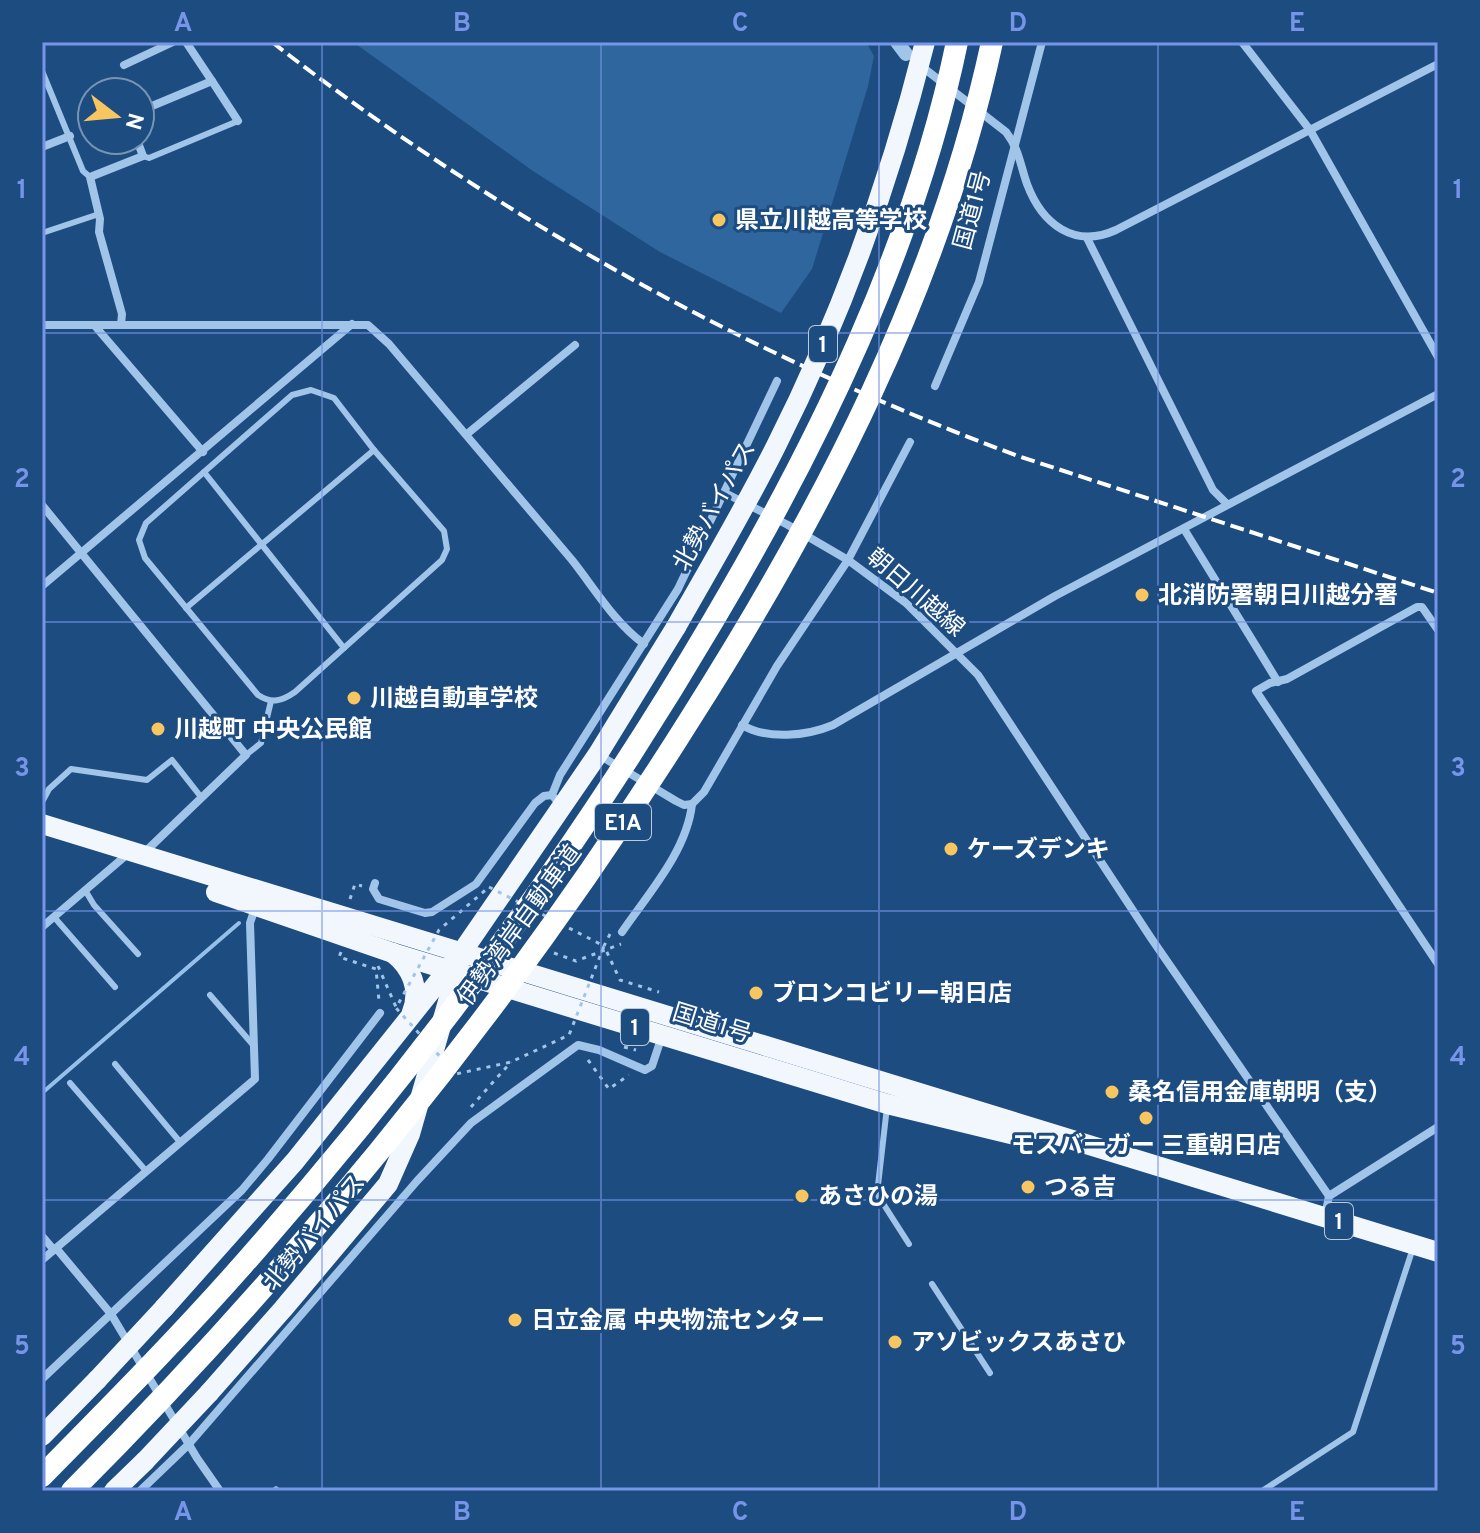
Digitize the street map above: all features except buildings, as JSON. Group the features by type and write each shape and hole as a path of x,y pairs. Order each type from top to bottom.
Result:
{"highway":[{"name":"北勢バイパス","path":"114,1491 209,1393 373,1204 398,1165 410,1134 452,971 557,802 598,754 676,627 775,447 832,323 870,227 894,156 925,42"},
{"name":"伊勢湾岸自動車道","path":"42,1476 190,1323 339,1151 426,1043 507,934 573,842 643,735 743,570 831,403 868,319 900,234 931,143 957,42"},
{"name":"伊勢湾岸自動車道","path":"72,1491 212,1346 289,1261 364,1170 454,1058 534,951 667,757 771,586 861,415 900,329 933,243 963,153 992,42"},
{"name":"国道1号","path":"133,856 462,952 1240,1191"},
{"name":"国道1号","path":"133,856 255,907 393,953 887,1104 1240,1191 1327,1206 1414,1245 1438,1252"},
{"path":"393,953 407,968 415,985 416,995 404,1012"},
{"name":"北勢バイパス","path":"42,1436 164,1308 274,1185 339,1105 404,1012 452,971"}],"street":[{"path":"124,65 173,42"},
{"path":"186,42 238,121"},
{"name":"国道1号","path":"935,386 979,282 1042,42"},
{"path":"1242,42 1310,130 1438,357"},
{"path":"901,48 1006,132 1016,145 1034,200 1044,214 1072,234 1087,238 1116,230 1438,64"},
{"path":"156,104 212,81"},
{"path":"42,147 70,136"},
{"path":"121,325 122,314 99,232 99,214 90,177 143,156"},
{"path":"1087,238 1213,490 1227,504"},
{"path":"42,586 353,324"},
{"path":"42,325 368,325 389,344 467,434 579,568 598,597 644,644"},
{"path":"95,326 203,452"},
{"path":"467,434 575,345"},
{"name":"1","path":"557,802 560,775 678,589 777,381"},
{"path":"742,725 751,730 788,735 821,730 1055,596 1438,394"},
{"path":"598,754 684,805 692,804 704,792 777,666 848,560 910,442"},
{"path":"725,493 848,560"},
{"path":"42,505 246,755 133,856 85,890 42,927"},
{"path":"1184,529 1278,682"},
{"name":"朝日川越線","path":"848,560 906,603 978,675 1327,1206"},
{"path":"1438,630 1427,612 1417,607 1256,691 1438,964"},
{"path":"374,886 379,899 425,913 432,912 476,884 535,803 544,796 557,802"},
{"path":"622,932 682,842 690,824 692,804"},
{"path":"42,1260 255,1079 250,923 255,907"},
{"path":"42,1379 242,1190 380,1013"},
{"path":"140,1491 189,1444 417,1181 476,1118 578,1045 599,1050 645,1070 652,1066 663,1035"},
{"path":"321,1090 339,1105"},
{"path":"1327,1206 1438,1127"},
{"path":"398,1165 417,1181"},
{"path":"42,1236 111,1314 220,1491"}],"lane":[{"path":"42,71 83,171 90,177"},
{"path":"156,155 238,121"},
{"path":"143,156 154,156"},
{"path":"42,233 99,214"},
{"path":"317,391 334,398 374,450 444,531 447,549 442,560 344,648 286,698 271,701 258,695 145,558 139,540 146,523 292,395 317,391"},
{"path":"186,608 374,450"},
{"path":"204,472 344,648"},
{"path":"246,755 261,743 271,701"},
{"path":"42,802 49,789 71,769 147,780 172,760 201,797"},
{"path":"85,890 94,905 138,954"},
{"path":"54,917 115,987"},
{"path":"210,995 254,1046"},
{"path":"115,1064 180,1142"},
{"path":"70,1083 146,1171"},
{"path":"887,1104 877,1194 909,1244"},
{"path":"1262,1491 1353,1432 1414,1245"},
{"path":"932,1284 990,1373"}],"path":[{"path":"348,904 355,884 374,886"},
{"path":"604,946 620,980 659,992"},
{"path":"341,952 339,957 376,969 379,1001"},
{"path":"353,956 379,967 404,1012"},
{"path":"584,1054 609,1089 637,1067"},
{"path":"467,1113 511,1062"}],"shaded area":[{"name":"県立川越高等学校","path":"353,42 866,42 874,56 868,86 812,269 781,313 660,252 533,171"}],"waterway":[{"path":"42,1093 239,923"},
{"path":"272,1491 276,1488 279,1491"}],"railway":[{"path":"272,42 446,167 536,224 629,278 820,374 1018,456 1438,593"}],"place":[{"name":"県立川越高等学校","path":"719,220"},
{"name":"北消防署朝日川越分署","path":"1142,595"},
{"name":"川越自動車学校","path":"354,698"},
{"name":"川越町 中央公民館","path":"158,729"},
{"name":"ケーズデンキ","path":"951,849"},
{"name":"ブロンコビリー朝日店","path":"756,993"},
{"name":"桑名信用金庫朝明（支）","path":"1112,1092"},
{"name":"モスバーガー 三重朝日店","path":"1146,1118"},
{"name":"つる吉","path":"1028,1187"},
{"name":"あさひの湯","path":"802,1196"},
{"name":"日立金属 中央物流センター","path":"515,1320"},
{"name":"アソビックスあさひ","path":"895,1342"}]}
